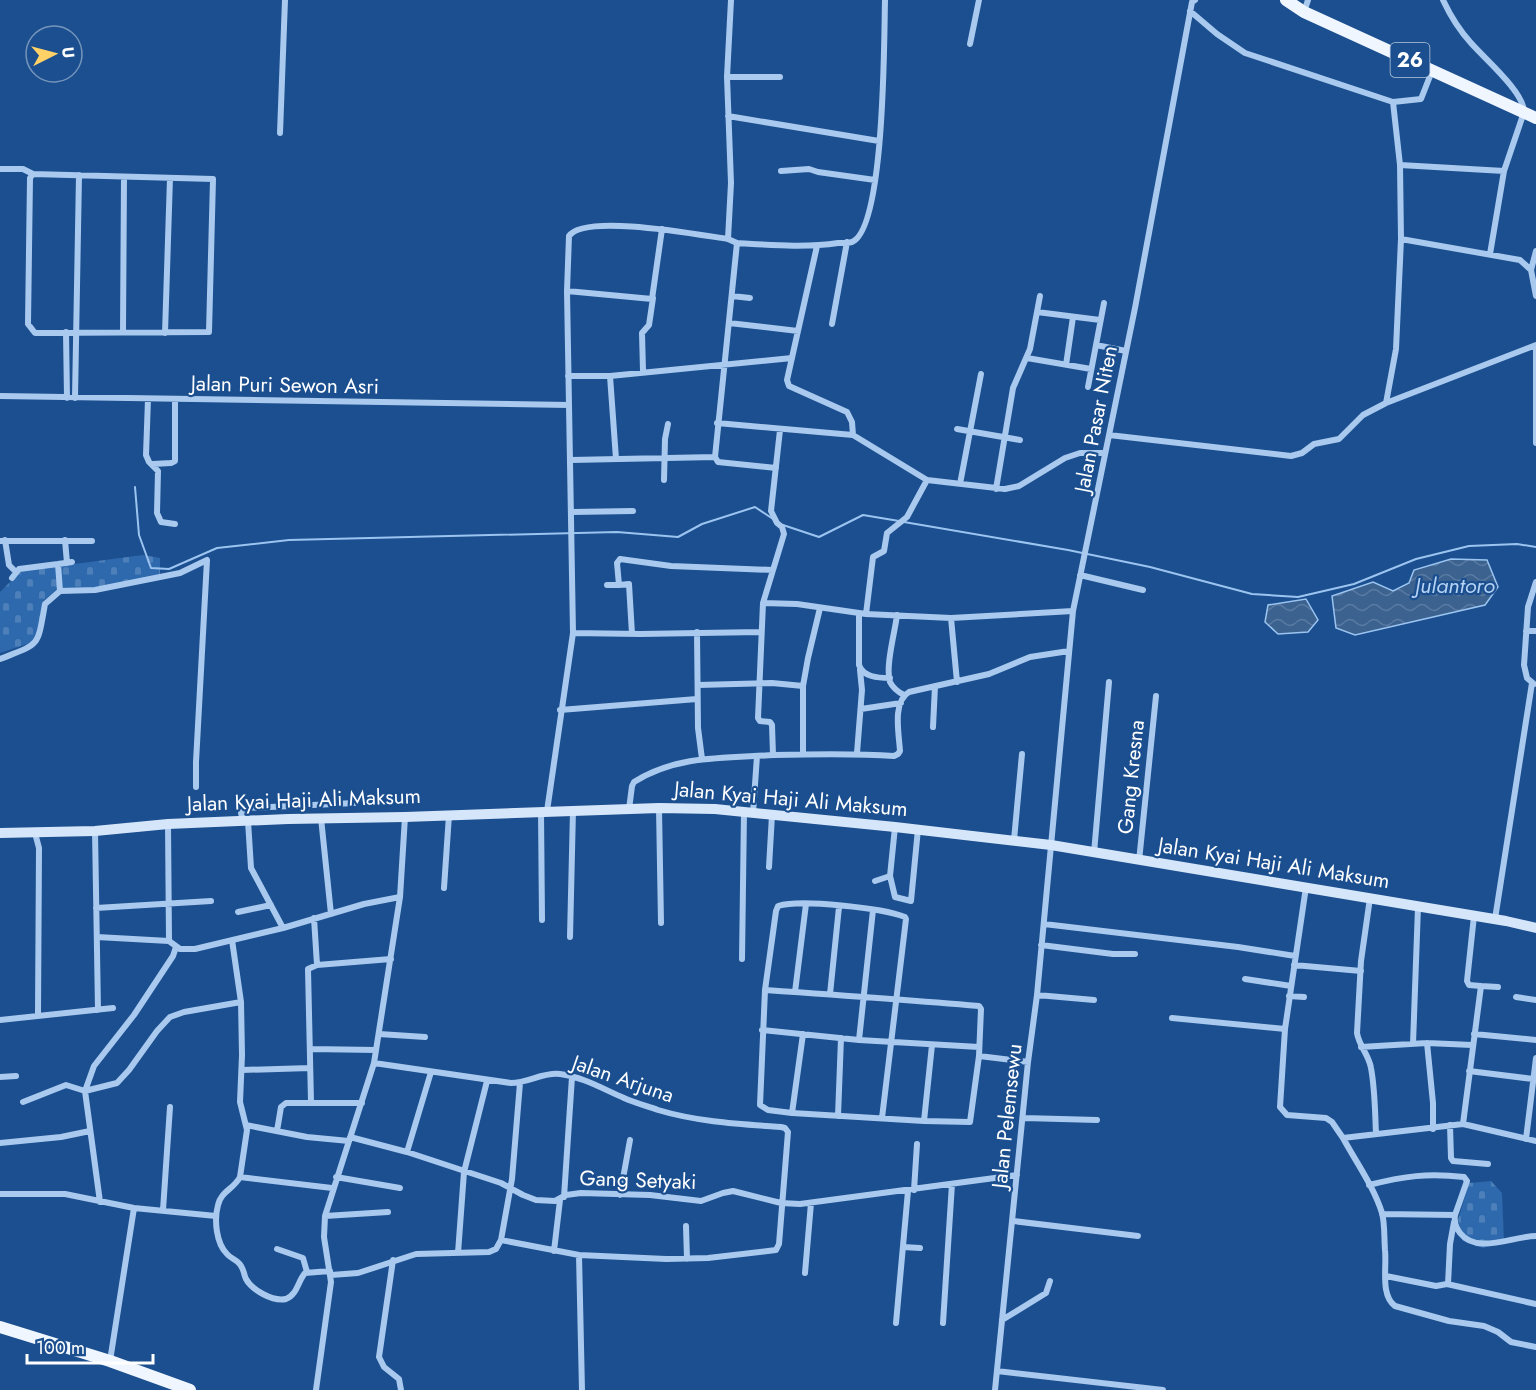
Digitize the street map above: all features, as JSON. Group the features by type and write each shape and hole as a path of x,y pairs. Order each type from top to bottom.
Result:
{"main road":[{"name":"26","path":"1286,0 1306,6 1432,70 1536,118"},
{"path":"0,1327 110,1361 174,1387 190,1390"}],"street":[{"path":"280,133 285,0"},
{"path":"728,239 731,183 727,77 731,0"},
{"path":"542,920 544,811 573,633 568,241 572,232 595,226 662,229 728,239 737,243 817,246 852,242 861,234 866,224 875,180 882,111 885,0"},
{"path":"970,44 978,0"},
{"path":"1443,0 1469,40 1524,105 1524,112 1504,171 1490,254"},
{"name":"Jalan Pasar Niten","path":"1051,845 1073,611 1126,351 1191,1"},
{"path":"1190,11 1217,34 1245,53 1393,102 1421,99 1432,70"},
{"path":"727,77 780,76"},
{"path":"1386,403 1396,349 1401,239 1400,165 1393,102"},
{"path":"728,116 879,141"},
{"path":"1400,165 1504,171"},
{"path":"0,169 23,169 33,174 214,180 211,308 208,333 35,333 30,329 28,324 30,178 33,174"},
{"path":"781,171 809,169 875,180"},
{"path":"75,398 79,175"},
{"path":"123,332 124,177"},
{"path":"165,333 170,178"},
{"path":"644,371 642,333 649,326 662,229"},
{"path":"1401,239 1520,260 1531,270"},
{"path":"832,324 847,242"},
{"path":"737,243 715,457 718,462 776,468"},
{"path":"817,246 787,380 789,386 847,412 852,422 853,435"},
{"path":"1536,251 1531,270 1536,296"},
{"path":"567,291 648,300 653,298"},
{"path":"732,296 750,298"},
{"path":"996,489 1015,383 1027,358 1040,296"},
{"path":"1088,387 1104,303"},
{"path":"1037,312 1101,320"},
{"path":"1066,365 1073,317"},
{"path":"729,323 798,331"},
{"path":"66,332 67,398"},
{"path":"1096,345 1126,351"},
{"path":"1109,435 1257,453 1296,455 1314,444 1339,439 1363,415 1386,403 1536,347 1536,443"},
{"path":"67,353 75,353"},
{"path":"568,376 610,376 792,358"},
{"path":"1027,358 1091,369"},
{"path":"960,484 981,375"},
{"path":"610,376 616,459"},
{"path":"67,377 75,377"},
{"name":"Jalan Puri Sewon Asri","path":"0,396 569,405"},
{"path":"148,399 146,455 158,471 158,518 164,523 175,524"},
{"path":"153,464 175,461 175,400"},
{"path":"717,423 853,435 927,480 996,489 1016,488 1051,465 1072,455 1105,453"},
{"path":"664,480 668,424"},
{"path":"957,429 1020,440"},
{"path":"774,756 772,725 770,722 759,721 758,718 758,683 762,603 784,534 771,511 780,430"},
{"path":"571,460 715,457"},
{"path":"857,753 861,709 859,665 863,613 872,559 884,551 887,533 908,517 927,480"},
{"path":"572,512 633,511"},
{"path":"65,540 70,562 20,569 14,573 2,540 65,540 92,541"},
{"path":"619,585 617,563 622,559 671,566 773,570"},
{"path":"0,659 33,645 39,636 45,604 60,591 95,590 180,573 207,560 196,787"},
{"path":"58,564 60,591"},
{"path":"1080,574 1143,590"},
{"path":"1495,919 1534,684 1527,678 1525,670 1529,598 1536,582"},
{"path":"606,585 629,584 632,634"},
{"path":"762,603 796,604 863,613 951,618 1073,611"},
{"path":"803,754 803,686 820,608"},
{"path":"897,615 889,673 896,690 904,695"},
{"path":"951,618 957,682"},
{"path":"1526,631 1536,631"},
{"path":"573,633 760,632"},
{"path":"698,633 697,699 702,759"},
{"path":"629,809 632,786 637,780 669,765 702,759 803,754 857,753 894,756 898,754 901,703 904,695 909,692 989,674 1020,660 1069,651"},
{"path":"860,670 866,674 890,678"},
{"path":"1094,853 1109,682"},
{"path":"698,685 758,683 803,686"},
{"path":"933,727 935,686"},
{"name":"Gang Kresna","path":"1139,861 1156,696"},
{"path":"560,711 697,699"},
{"path":"861,709 901,703"},
{"path":"1014,840 1022,754"},
{"path":"742,959 748,812 757,756"},
{"path":"283,928 251,868 245,821 241,813 244,808 355,803"},
{"path":"286,805 288,819"},
{"path":"660,808 661,923"},
{"name":"Jalan Kyai Haji Ali Maksum","path":"0,833 95,831 168,824 288,819 715,808 895,826 1051,845 1139,861 1306,886 1536,928"},
{"path":"570,937 573,810"},
{"path":"769,867 772,814"},
{"path":"444,888 449,815"},
{"path":"316,1390 330,1299 330,1273 324,1238 325,1216 332,1188 374,1063 400,897 405,817"},
{"path":"321,818 331,914"},
{"path":"168,824 169,941"},
{"path":"895,826 890,876 895,897 911,901 918,829"},
{"path":"95,831 98,1010"},
{"path":"35,832 39,848 38,1014"},
{"name":"Jalan Pelemsewu","path":"995,1390 1051,845"},
{"path":"875,880 890,876"},
{"path":"1306,886 1285,1029 1280,1107 1287,1115 1326,1119 1332,1122 1343,1138 1382,1214 1386,1295 1389,1302 1395,1306 1449,1321 1484,1326 1512,1342 1536,1347"},
{"path":"97,937 169,941 176,947 195,949 283,928 364,904 400,897"},
{"path":"1370,898 1361,971 1357,1033 1371,1067 1376,1134"},
{"path":"96,908 211,901"},
{"path":"795,992 806,904"},
{"path":"765,990 864,996 895,999 979,1006 981,1009 980,1047 970,1122 924,1121 792,1113 768,1110 760,1105 765,990 777,908 781,905 806,904 873,910 903,916 906,919 895,999 882,1118"},
{"path":"238,912 271,905"},
{"path":"830,994 839,907"},
{"path":"1413,1044 1418,907"},
{"path":"859,1040 873,910"},
{"path":"1474,916 1467,981 1469,985 1498,987"},
{"path":"314,918 317,964"},
{"path":"1044,924 1295,956"},
{"path":"232,940 241,1002 240,1102 246,1125 240,1177 223,1194 216,1216 218,1233 224,1251 240,1264 247,1281 257,1291 275,1298 288,1298 307,1272 358,1274 393,1260 416,1254 489,1252 496,1249 501,1240 512,1179 520,1083"},
{"path":"1041,945 1113,954 1135,954"},
{"path":"100,1202 85,1091 94,1066 134,1015 173,956 176,947"},
{"path":"311,1102 308,970 317,964 391,959"},
{"path":"1294,965 1361,971"},
{"path":"1245,979 1291,986"},
{"path":"1463,1124 1480,986"},
{"path":"1037,996 1094,1000"},
{"path":"1289,996 1304,997"},
{"path":"1516,997 1536,1000"},
{"path":"23,1101 66,1085 85,1091 110,1086 123,1078 170,1017 184,1011 241,1002"},
{"path":"0,1020 38,1014 113,1008"},
{"path":"1172,1018 1285,1029"},
{"path":"762,1030 859,1040 980,1047"},
{"path":"379,1034 424,1037"},
{"path":"792,1113 803,1034"},
{"path":"1474,1035 1536,1040"},
{"path":"838,1116 841,1038"},
{"path":"1361,1047 1427,1043 1472,1045"},
{"path":"1427,1043 1433,1103 1433,1129"},
{"path":"924,1121 932,1045"},
{"path":"310,1049 376,1050"},
{"path":"979,1056 1028,1062"},
{"path":"1526,1139 1536,1058"},
{"name":"Jalan Arjuna","path":"374,1063 487,1081 520,1083 551,1074 572,1077 602,1087 628,1100 681,1116 785,1128 789,1138 781,1203"},
{"path":"242,1070 310,1068"},
{"path":"1469,1071 1533,1079"},
{"path":"407,1152 431,1072"},
{"path":"0,1077 16,1076"},
{"path":"554,1251 562,1198 572,1077"},
{"path":"458,1253 465,1172 487,1081"},
{"path":"277,1131 284,1104 289,1102 362,1103"},
{"path":"163,1210 170,1107"},
{"path":"1024,1118 1097,1120"},
{"path":"1343,1138 1463,1124 1536,1141"},
{"name":"Gang Setyaki","path":"246,1125 307,1137 349,1139 407,1152 510,1186 530,1198 555,1202 576,1193 701,1201 733,1191 781,1203 811,1203 1017,1175"},
{"path":"1450,1125 1453,1161 1488,1164"},
{"path":"0,1143 61,1137 90,1131"},
{"path":"620,1195 630,1140"},
{"path":"896,1323 903,1246 917,1144"},
{"path":"1369,1185 1408,1175 1464,1177 1467,1181 1455,1218 1450,1244 1448,1284"},
{"path":"240,1177 332,1188"},
{"path":"336,1177 400,1188"},
{"path":"944,1323 952,1184"},
{"path":"0,1194 65,1194 134,1208 216,1216"},
{"path":"501,1240 579,1255 687,1259 776,1250 779,1244 781,1203"},
{"path":"805,1274 811,1203"},
{"path":"110,1361 134,1208"},
{"path":"325,1216 388,1212"},
{"path":"1382,1214 1455,1218"},
{"path":"1455,1218 1458,1231 1473,1243 1488,1244 1536,1236"},
{"path":"1013,1221 1138,1236"},
{"path":"686,1226 687,1259"},
{"path":"903,1246 920,1248"},
{"path":"277,1249 303,1258 307,1272"},
{"path":"579,1255 582,1390"},
{"path":"393,1260 379,1357 384,1367 399,1380 401,1390"},
{"path":"1386,1276 1436,1286 1448,1284 1536,1304"},
{"path":"1002,1320 1046,1293 1050,1281"},
{"path":"997,1371 1163,1390"}],"green space":[{"path":"143,555 160,558 160,575 94,588 59,588 43,601 41,618 34,639 30,643 0,653 0,592 21,571"},
{"path":"1491,1181 1502,1193 1504,1242 1483,1248 1463,1241 1458,1220 1469,1183"}],"water":[{"name":"Julantoro","path":"1451,559 1487,560 1498,587 1485,605 1355,635 1336,628 1332,596 1373,582 1393,591 1409,583 1414,570"},
{"path":"1306,599 1318,620 1308,632 1278,634 1265,622 1268,605"}],"waterway":[{"path":"135,487 139,535 151,568 169,569 217,548 289,540 617,532 678,537 702,524 755,507 773,519"},
{"path":"783,525 819,537 863,515 899,521"},
{"path":"904,522 1068,550 1150,567 1252,594 1298,597 1354,584 1416,559 1469,546 1517,544 1536,547"}]}
